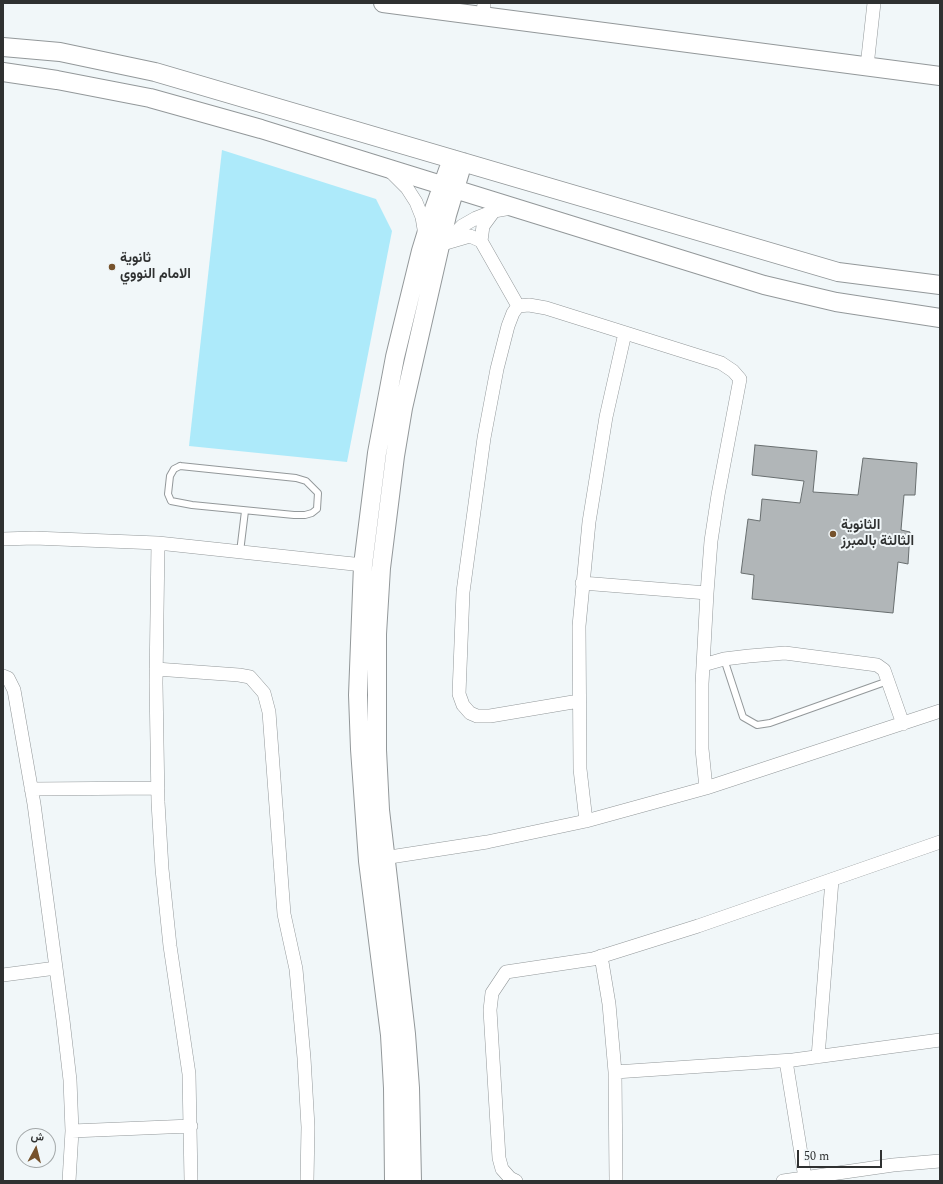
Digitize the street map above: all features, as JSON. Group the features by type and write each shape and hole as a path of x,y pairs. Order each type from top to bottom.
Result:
{"street":[{"path":"382,3 483,10 940,76"},
{"path":"867,66 874,3"},
{"path":"3,47 60,52 155,72 838,272 940,286"},
{"path":"3,72 57,80 150,98 261,128 764,285 836,302 940,318"},
{"path":"412,1181 410,1088 406,1034 360,757 359,702 364,565 376,460 385,406 405,313 425,238 449,187 458,161"},
{"path":"386,168 406,188 416,202 422,217 425,238"},
{"path":"394,1181 393,1088 376,859 377,634 381,568 395,456 403,408 423,314 442,249 449,187"},
{"path":"442,249 462,226 476,218 494,211 514,207"},
{"path":"494,211 483,226 481,240 518,306"},
{"path":"442,249 470,236 481,240"},
{"path":"518,306 529,305 546,308 721,363 733,371 740,379 718,495 711,541 703,665 702,749 706,788"},
{"path":"518,306 513,314 503,347 484,438 463,592 459,694 463,704 470,713 477,716 490,716 579,701"},
{"path":"586,821 580,768 579,626 582,583 589,522 606,417 625,333"},
{"path":"3,540 34,538 158,544 364,565"},
{"path":"158,544 156,669 158,788 162,869 170,946 189,1074 191,1126 190,1181"},
{"path":"582,583 707,593"},
{"path":"703,665 724,659 785,653 869,662 884,670 903,724"},
{"path":"156,669 239,674 250,677 264,693 268,712 284,914 296,969 304,1058 308,1127 307,1181"},
{"path":"3,676 8,678 14,690 31,789 56,968 70,1080 72,1131 69,1181"},
{"path":"376,859 487,842 586,821 706,788 940,712"},
{"path":"31,789 158,788"},
{"path":"516,1181 510,1178 502,1169 499,1158 490,1010 492,993 506,972 601,956 698,926 940,842"},
{"path":"818,1057 832,880"},
{"path":"601,956 609,1004 615,1072 616,1181"},
{"path":"3,975 56,968"},
{"path":"615,1072 786,1061 940,1040"},
{"path":"786,1061 805,1178"},
{"path":"72,1131 191,1126"},
{"path":"783,1181 893,1165 940,1161"}],"lane":[{"path":"180,466 296,478 306,481 318,493 317,509 306,515 244,511 171,501 168,494 170,476 174,469 180,466"},
{"path":"240,552 244,511"},
{"path":"724,659 743,717 757,725 770,723 888,681"}],"shaded area":[{"path":"222,150 376,199 392,231 347,462 189,446"}],"building":[{"path":"755,445 817,451 813,492 858,495 863,458 917,463 915,495 904,495 901,530 910,532 908,564 898,562 893,613 752,599 754,575 741,573 748,519 760,521 762,499 800,503 804,481 752,475"}],"place":[{"name":"ثانوية الامام النووي","path":"112,267"},
{"name":"الثانوية الثالثة بالمبرز","path":"833,534"}]}
